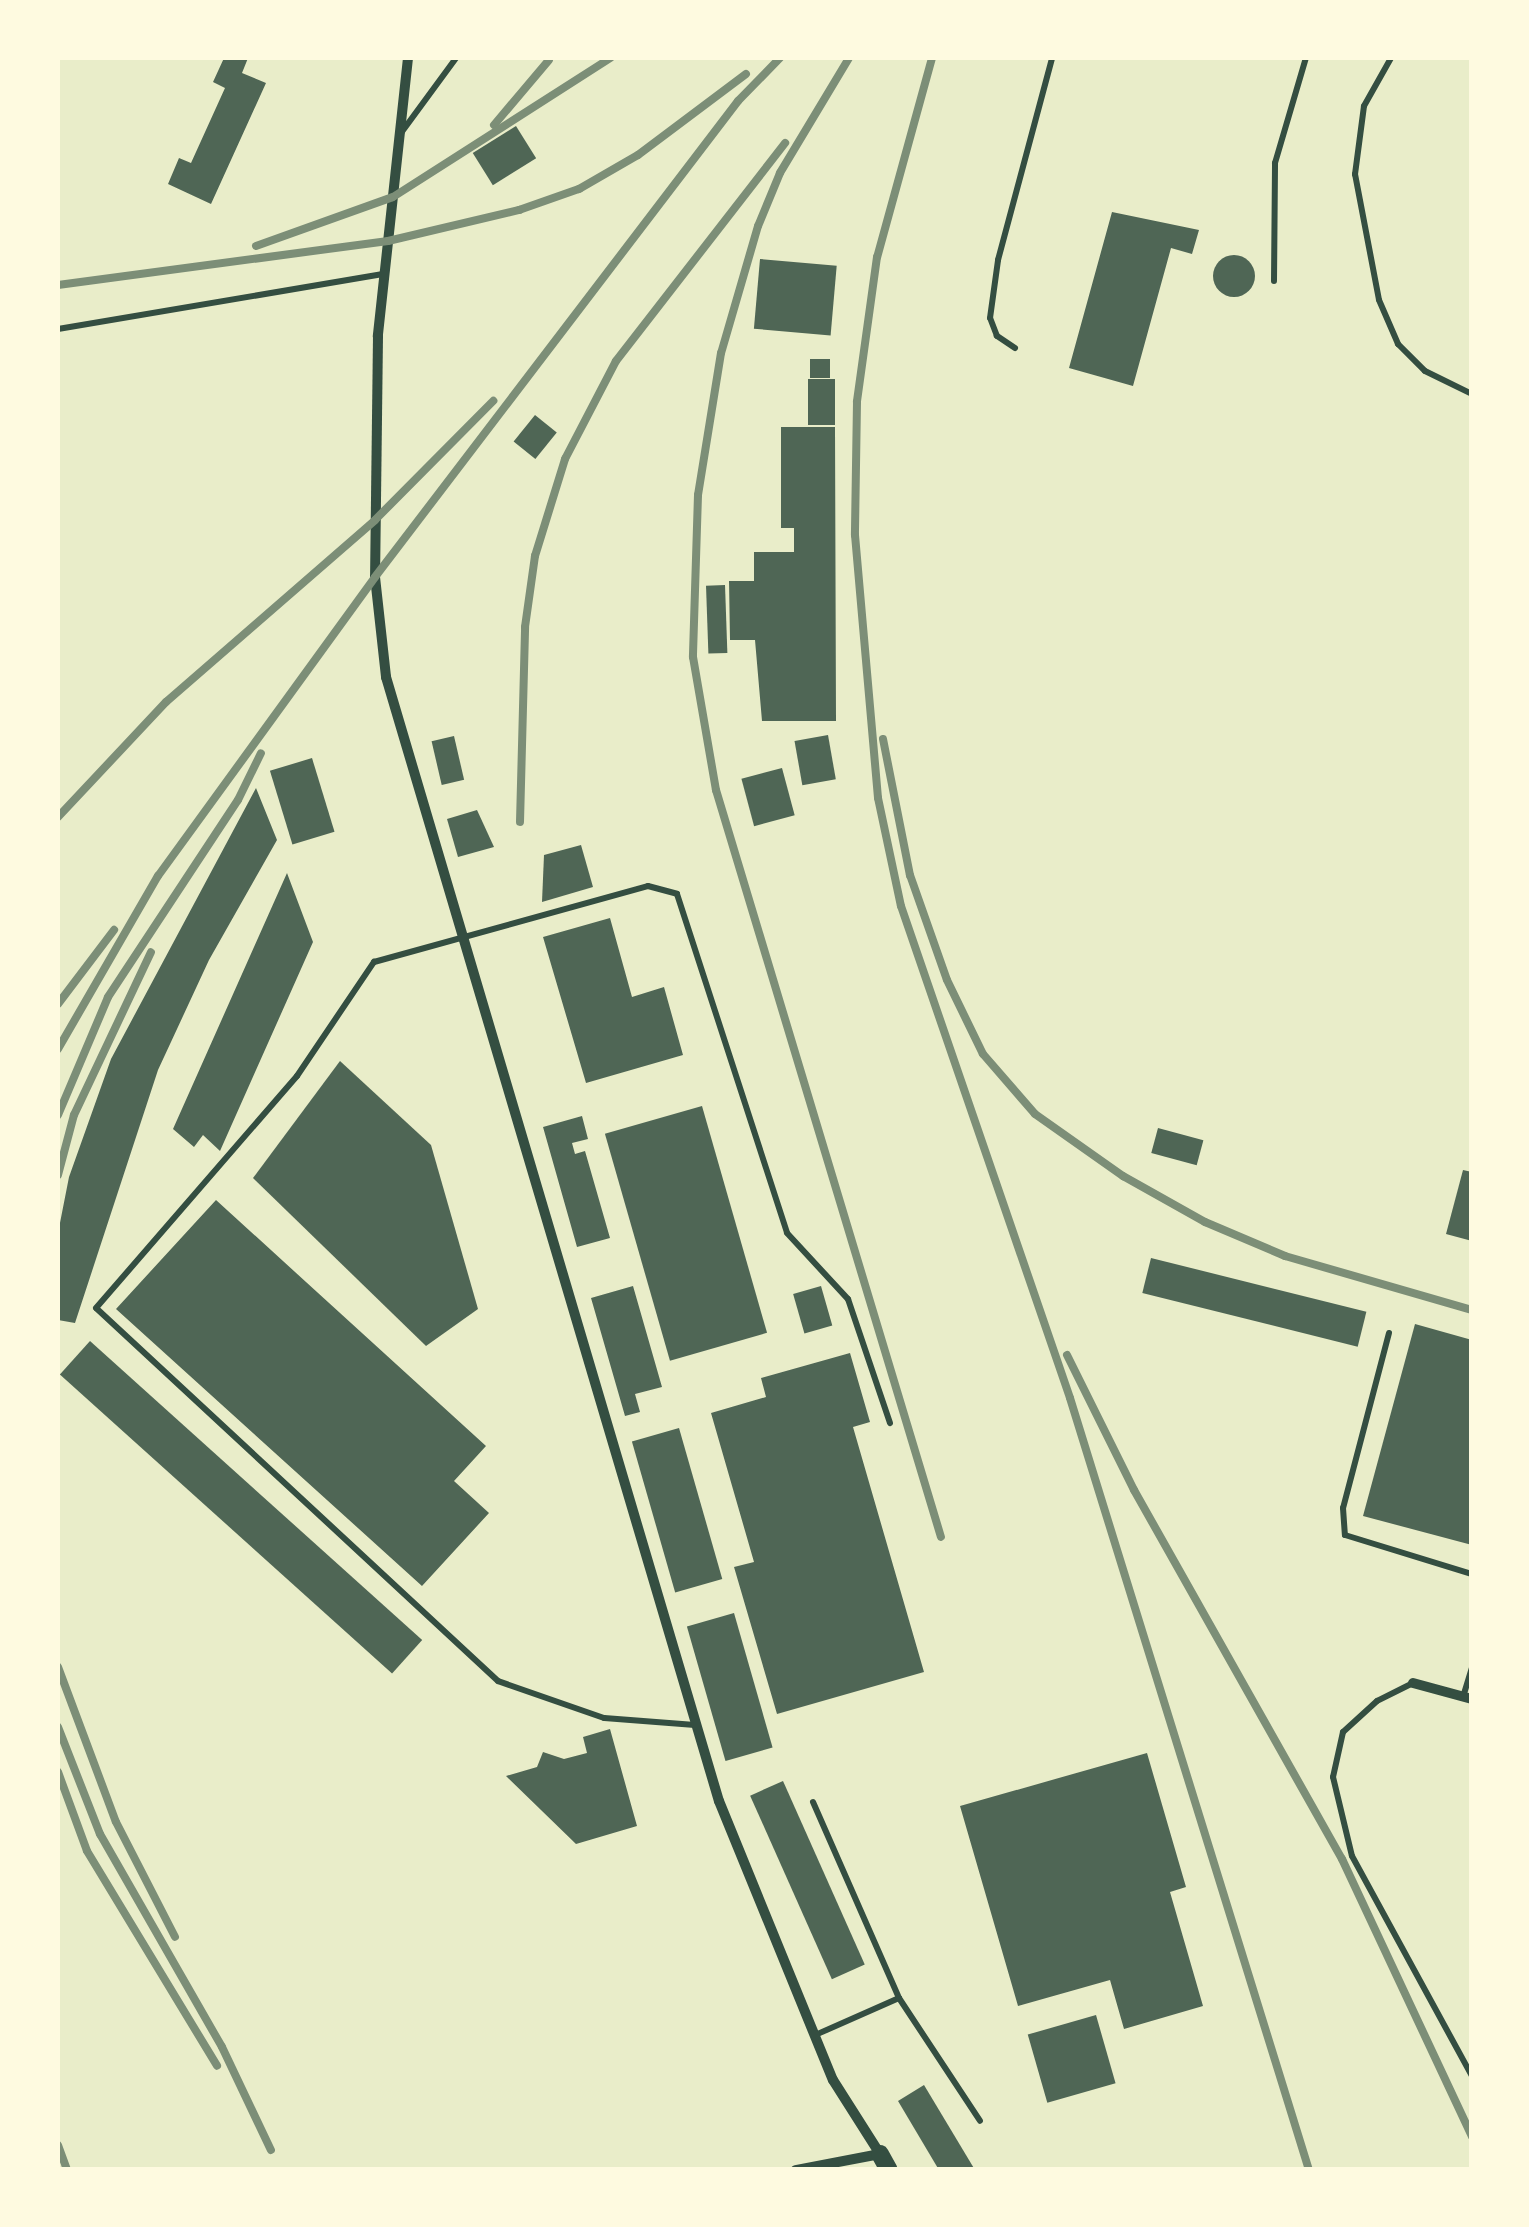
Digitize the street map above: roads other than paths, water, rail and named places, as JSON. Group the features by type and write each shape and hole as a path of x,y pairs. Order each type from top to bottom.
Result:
{"street":[{"path":"408,58 384,274 375,539 386,676 719,1801 833,2080 884,2162 796,2170"},
{"path":"1413,1683 1468,1698"}],"lane":[{"path":"400,136 456,58"},
{"path":"1015,348 997,336 993,299 1052,58"},
{"path":"1274,281 1275,163 1306,58"},
{"path":"1391,58 1364,106 1356,157 1379,300 1398,344 1425,371 1472,394"},
{"path":"58,329 384,274"},
{"path":"696,1725 604,1718 498,1681 96,1308 297,1076 374,962 648,886 677,894 787,1233 848,1299 890,1424"},
{"path":"1389,1332 1343,1508 1345,1535 1472,1574"},
{"path":"1468,1698 1472,1667"},
{"path":"1413,1683 1378,1700 1343,1732 1333,1777 1352,1856 1472,2076"},
{"path":"813,1802 899,1998 980,2121"},
{"path":"815,2035 899,1998"}],"railway":[{"path":"256,246 393,197 610,58"},
{"path":"58,1049 158,876 375,577 738,101 780,58"},
{"path":"849,58 780,173 758,226 721,353 698,495 693,657 716,790 941,1537"},
{"path":"932,58 877,257 857,402 855,535 878,798 901,906 1070,1398 1309,2170"},
{"path":"494,125 549,60"},
{"path":"58,285 388,241 519,210 579,189 638,155 746,74"},
{"path":"520,822 525,627 535,556 565,459 616,361 785,143"},
{"path":"58,817 166,702 375,520 493,401"},
{"path":"883,739 910,875 947,980 983,1054 1035,1114 1123,1176 1205,1222 1285,1256 1472,1310"},
{"path":"58,1115 108,997 238,800 261,753"},
{"path":"58,1004 114,930"},
{"path":"58,1175 74,1115 151,952"},
{"path":"1067,1355 1134,1490 1342,1859 1472,2137"},
{"path":"58,1667 116,1822 175,1937"},
{"path":"58,1727 100,1834 222,2047 271,2150"},
{"path":"58,1772 87,1851 217,2066"},
{"path":"58,2145 67,2170"}]}
